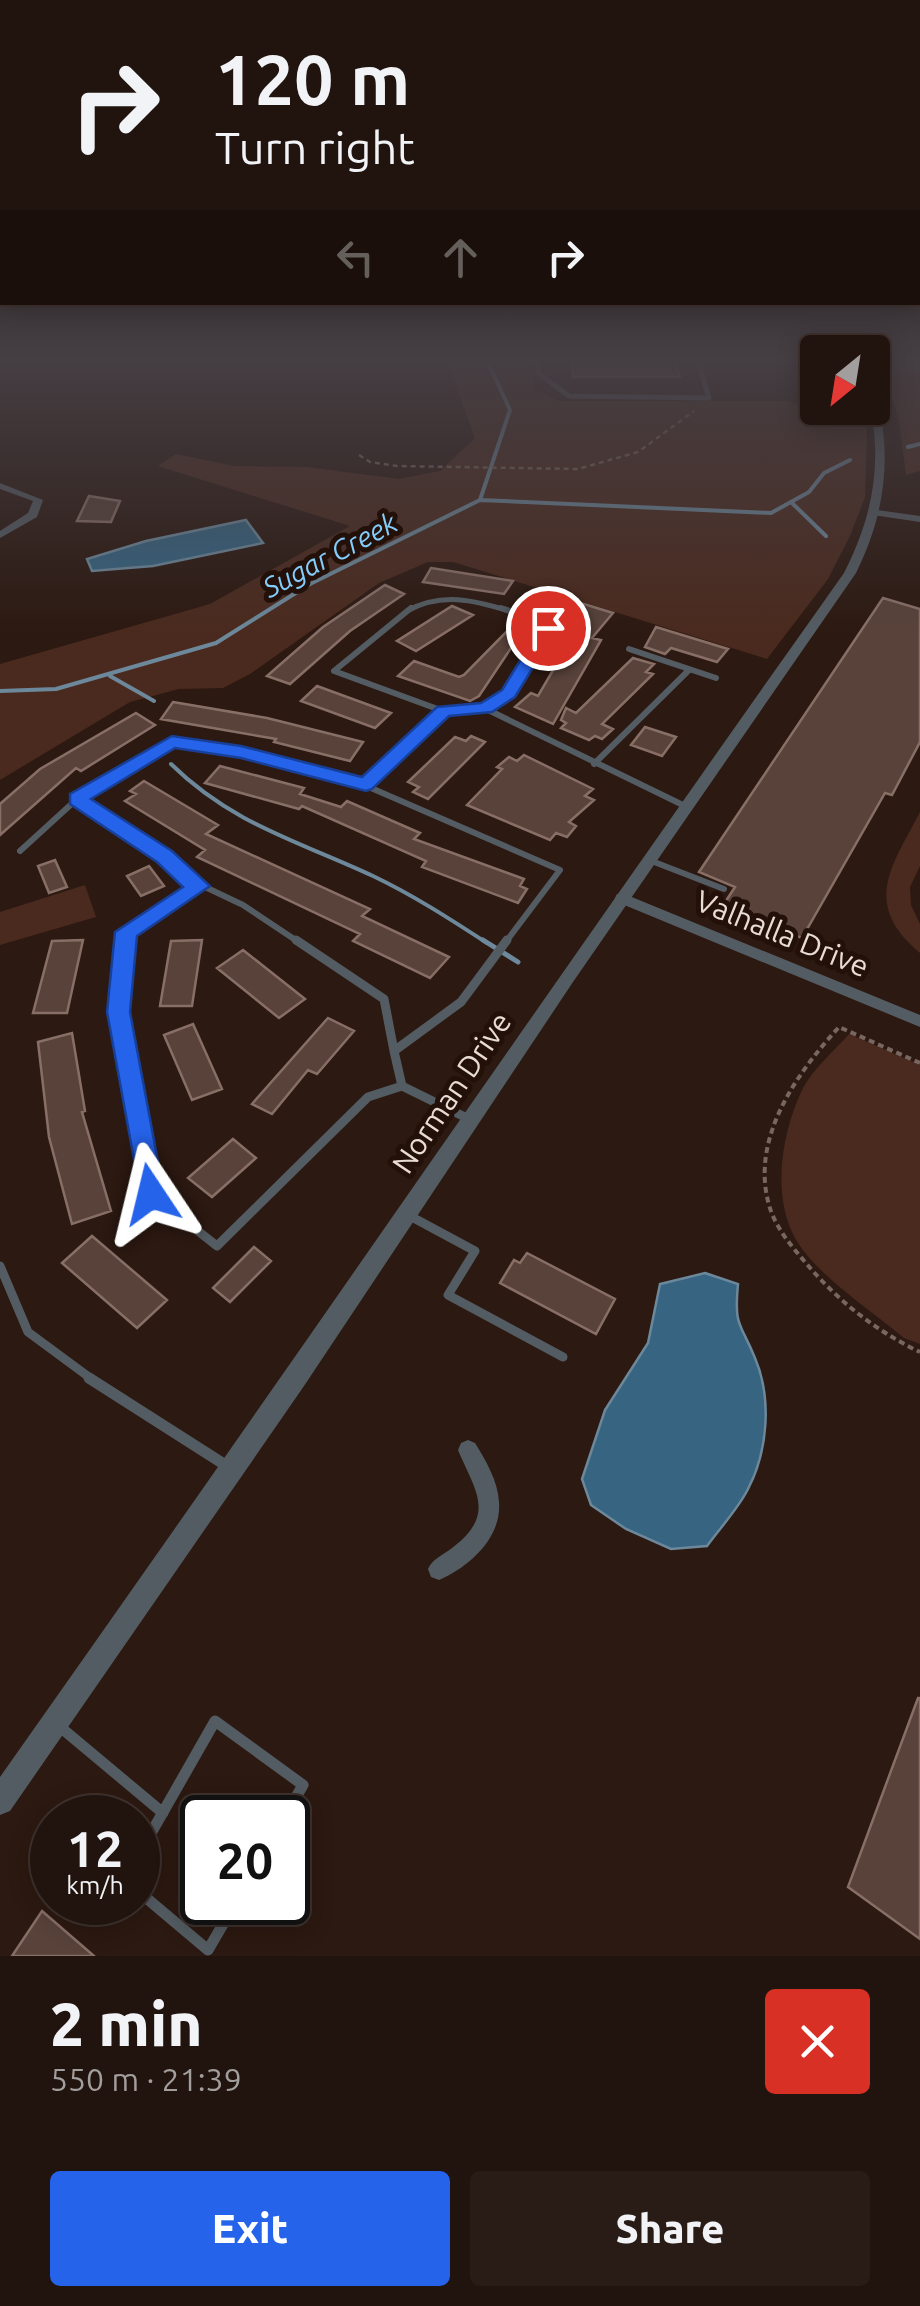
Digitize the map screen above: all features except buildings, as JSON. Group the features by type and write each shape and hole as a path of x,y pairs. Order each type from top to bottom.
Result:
{"street":[{"name":"Norman Drive","path":"0,1801 850,573 877,512 883,449"},
{"path":"0,486 38,500 33,516 0,535"},
{"path":"877,512 920,519"},
{"name":"Valhalla Drive","path":"622,898 920,1021"},
{"path":"439,1569 468,1548 489,1517 486,1477 468,1450"}],"lane":[{"path":"486,708 518,682 548,634 543,622 480,603 429,600 368,640 334,671 444,710 486,708 687,807"},
{"path":"628,650 716,678"},
{"path":"594,764 689,670"},
{"path":"366,784 444,710"},
{"path":"20,851 77,799 172,742 241,752 366,784 560,870 461,1002 394,1051"},
{"path":"77,799 164,856 182,876 242,904 384,999 402,1086"},
{"path":"649,860 724,889"},
{"path":"199,886 126,932 119,1012 151,1194 217,1246 368,1097 402,1086 470,1119"},
{"path":"406,1214 475,1251 448,1295 562,1358"},
{"path":"0,1266 28,1332 111,1394 230,1468"},
{"path":"54,1722 164,1813"},
{"path":"160,1820 215,1722 303,1785 297,1795"},
{"path":"160,1910 208,1950 223,1925"}],"path":[{"path":"360,455 370,462 397,466 578,469 642,449"},
{"path":"920,1063 839,1027 799,1074 786,1097 770,1150 766,1186 772,1217 828,1288 866,1321 920,1352"}],"shaded area":[{"path":"463,449 866,449 865,497 850,536 828,579 767,659 453,562 428,562 379,583 250,674 223,688 179,689 130,702 0,780 0,664 210,604 350,526 158,466 176,454 234,466 307,467 399,479 440,471"},
{"path":"903,449 920,449 920,471 906,475"},
{"path":"920,812 920,866 910,887 911,905 920,924 920,953 891,918 887,884"},
{"path":"85,885 96,917 0,945 0,912"},
{"path":"849,1034 920,1065 920,1344 904,1338 816,1265 795,1238 783,1202 782,1163 796,1105 812,1074"}],"water":[{"path":"246,520 263,543 153,566 92,571 87,559 146,541"},
{"path":"705,1273 738,1284 738,1317 764,1390 763,1441 748,1489 707,1546 671,1549 626,1529 591,1505 582,1479 605,1410 648,1343 660,1284"}],"waterway":[{"path":"480,500 497,449"},
{"name":"Sugar Creek","path":"480,500 771,513 809,492 824,473 850,460"},
{"name":"Sugar Creek","path":"0,691 56,689 216,643 310,584 480,500"},
{"path":"792,503 826,536"},
{"path":"110,676 154,701"},
{"path":"171,764 194,785 242,817 388,883 487,943"},
{"path":"483,940 518,962"}],"route":[{"path":"151,1194 119,1012 126,932 199,886 182,876 164,856 77,799 172,742 241,752 366,784 444,710 486,708 509,693 548,634 548,628"}]}
